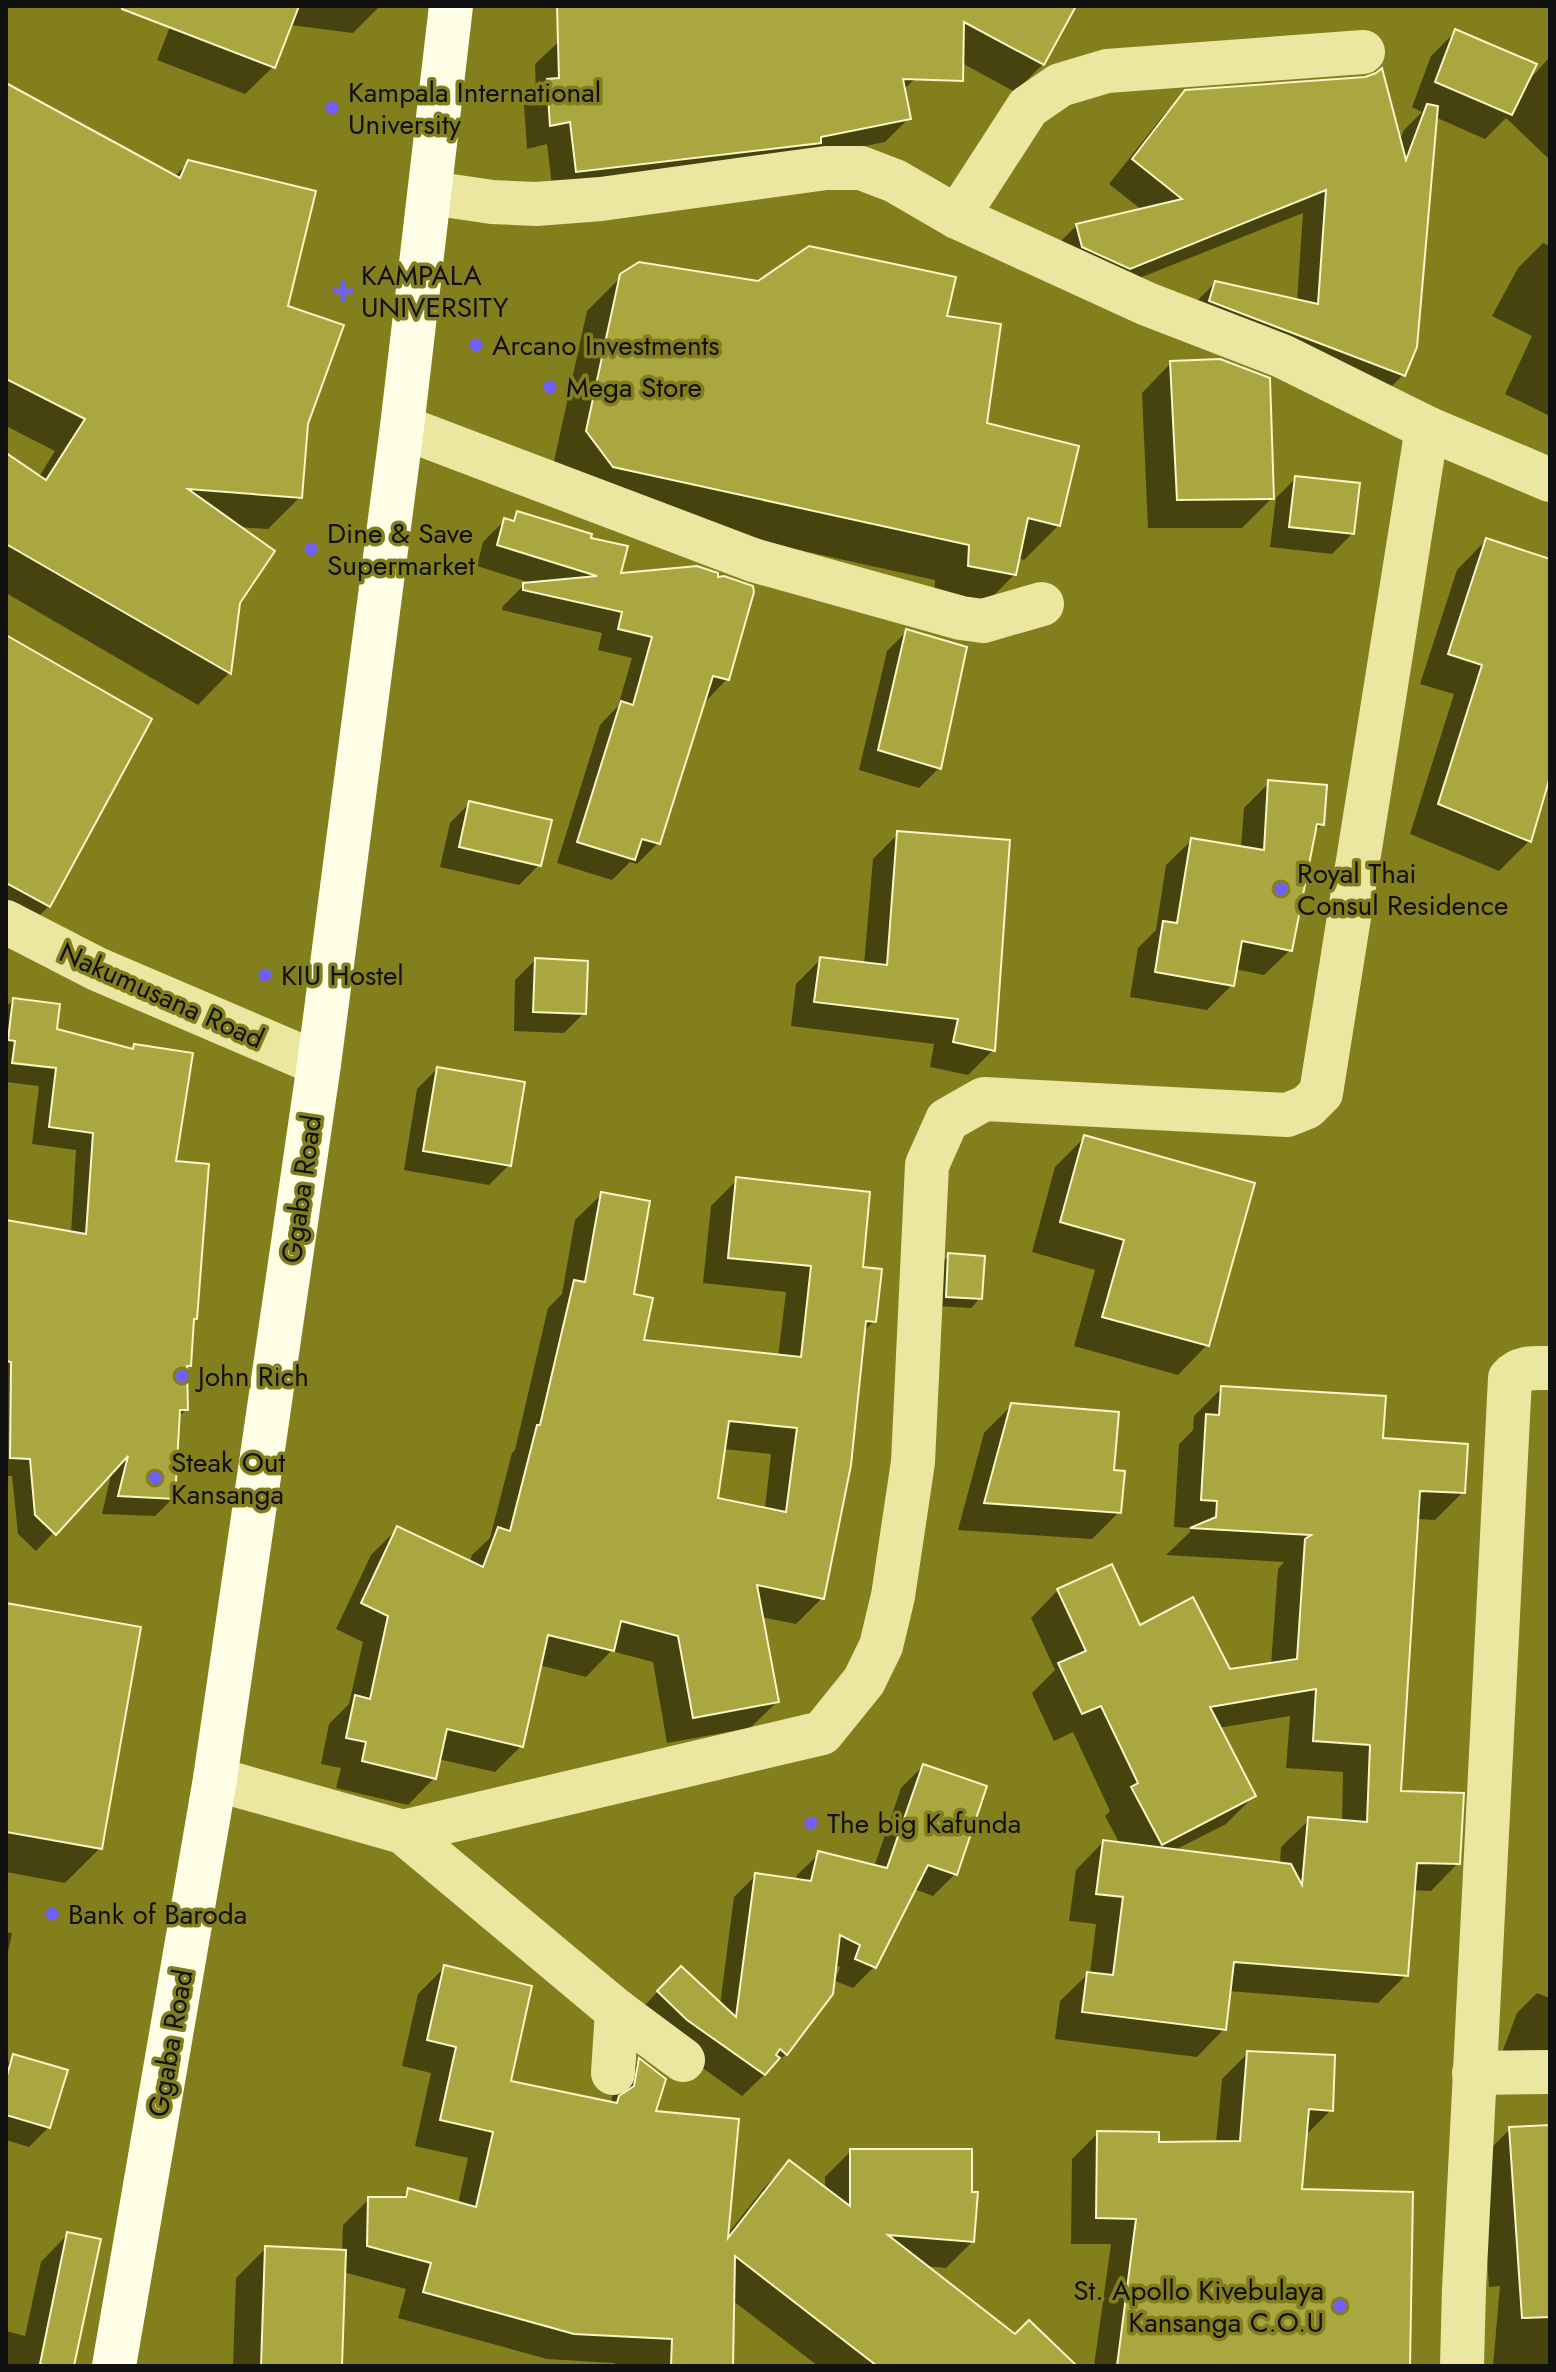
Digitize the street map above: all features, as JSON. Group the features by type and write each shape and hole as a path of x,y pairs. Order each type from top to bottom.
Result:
{"main road":[{"name":"Ggaba Road","path":"114,2366 215,1779 319,1064 402,427 451,6"}],"street":[{"path":"957,217 1028,107 1060,85 1107,71 1363,52"},
{"path":"431,193 492,202 536,204 601,199 826,168 861,168 895,181 957,217 1147,304 1282,356 1427,428 1550,480"},
{"path":"402,427 753,560 946,614 983,621 1042,604"},
{"path":"403,1832 822,1733 864,1681 881,1646 893,1596 913,1462 927,1165 947,1120 984,1099 1287,1115 1307,1107 1321,1093 1427,428"},
{"name":"Nakumusana Road","path":"6,922 97,969 319,1064"},
{"path":"1462,2366 1510,1378 1516,1371 1527,1368 1550,1368"},
{"path":"215,1779 403,1832 617,2011 683,2060"},
{"path":"613,2073 617,2011"},
{"path":"1474,2073 1550,2072"}],"building":[{"path":"122,6 299,6 275,68 122,9"},
{"path":"557,6 1076,6 1044,65 964,22 963,81 903,79 911,119 821,137 821,143 576,172 570,122 550,126 547,79 559,78"},
{"path":"1455,29 1537,64 1512,115 1435,82"},
{"path":"1382,68 1406,160 1427,104 1438,106 1417,347 1405,376 1209,301 1215,281 1318,304 1326,190 1130,269 1082,247 1076,224 1182,199 1132,159 1185,90 1365,77"},
{"path":"6,83 180,178 188,160 316,191 288,306 344,325 308,424 302,498 188,489 275,551 240,603 231,674 6,544 6,453 46,480 85,419 6,379"},
{"path":"809,246 956,277 947,316 1001,324 987,423 1079,446 1060,526 1028,518 1016,575 968,566 969,545 613,467 586,431 620,274 639,262 758,281"},
{"path":"1220,359 1270,378 1274,499 1177,500 1170,361"},
{"path":"1295,476 1360,483 1354,534 1289,527"},
{"path":"517,511 592,534 591,538 628,546 621,573 697,566 718,573 718,577 724,576 753,586 754,592 729,680 713,676 660,844 642,839 635,860 577,842 621,701 633,705 652,637 618,629 622,612 523,590 523,583 597,576 497,545 504,518 514,521"},
{"path":"1486,538 1550,559 1550,777 1531,842 1438,804 1482,665 1448,654"},
{"path":"906,629 967,647 941,769 878,750"},
{"path":"6,635 152,719 50,907 6,883"},
{"path":"1268,780 1327,785 1324,825 1317,824 1292,951 1242,941 1234,986 1155,972 1163,921 1177,923 1191,838 1264,850"},
{"path":"469,801 552,820 541,866 459,847"},
{"path":"897,831 1010,840 995,1051 953,1042 958,1019 814,1002 820,957 887,965"},
{"path":"535,958 588,961 586,1014 533,1012"},
{"path":"13,998 60,1004 57,1029 133,1049 134,1044 193,1053 176,1161 209,1164 197,1319 194,1319 191,1366 187,1366 188,1410 180,1410 175,1499 118,1496 128,1456 56,1535 35,1515 30,1459 10,1458 11,1362 6,1361 6,1220 86,1234 93,1133 49,1127 56,1068 12,1063 15,1041 8,1040"},
{"path":"437,1067 525,1082 511,1166 423,1151"},
{"path":"1084,1135 1255,1183 1209,1346 1102,1317 1124,1240 1060,1222"},
{"path":"736,1177 870,1192 863,1267 882,1269 876,1322 866,1321 851,1465 824,1599 757,1585 779,1702 693,1718 678,1636 621,1621 614,1651 548,1635 523,1747 447,1729 436,1779 362,1761 366,1742 346,1738 355,1695 370,1699 388,1616 361,1603 397,1526 483,1567 498,1527 510,1531 537,1425 540,1425 574,1280 585,1282 601,1192 650,1201 634,1294 653,1298 644,1340 801,1357 811,1266 728,1258","holes":["729,1421 797,1428 786,1512 718,1498"]},
{"path":"948,1253 985,1256 982,1299 946,1297"},
{"path":"1221,1386 1386,1396 1383,1438 1468,1444 1465,1493 1420,1491 1401,1791 1464,1793 1460,1864 1417,1863 1408,1976 1234,1962 1226,2030 1082,2012 1087,1972 1113,1975 1123,1897 1096,1894 1103,1840 1291,1864 1302,1885 1308,1817 1367,1822 1370,1745 1313,1741 1316,1689 1210,1707 1256,1796 1162,1845 1131,1787 1138,1783 1101,1706 1082,1714 1058,1663 1086,1651 1057,1589 1112,1564 1140,1625 1193,1597 1230,1669 1297,1659 1305,1539 1311,1535 1190,1528 1216,1517 1217,1501 1201,1500 1206,1414 1219,1415"},
{"path":"1011,1403 1119,1412 1114,1470 1125,1471 1121,1513 984,1503"},
{"path":"6,1603 141,1627 102,1849 6,1832"},
{"path":"923,1764 987,1786 957,1875 928,1865 876,1968 855,1959 860,1945 840,1935 833,1994 787,2055 780,2049 776,2055 780,2058 765,2075 687,2020 657,1991 681,1966 736,2017 755,1873 811,1881 818,1851 887,1868"},
{"path":"444,1965 532,1986 511,2081 617,2103 619,2096 634,2086 639,2058 666,2079 656,2111 739,2119 728,2238 789,2160 850,2206 850,2149 972,2149 972,2192 978,2192 974,2242 888,2235 1015,2334 1029,2320 1077,2366 877,2366 735,2256 733,2366 671,2366 672,2339 574,2334 423,2292 431,2263 367,2246 368,2197 406,2197 408,2188 476,2207 493,2132 440,2120 456,2047 427,2040"},
{"path":"1247,2051 1335,2055 1333,2111 1309,2109 1302,2189 1413,2192 1410,2366 1117,2366 1136,2219 1096,2218 1097,2131 1159,2132 1159,2142 1240,2141"},
{"path":"13,2054 68,2070 50,2128 6,2115 6,2079"},
{"path":"1550,2125 1550,2317 1522,2318 1509,2127"},
{"path":"67,2232 101,2239 74,2366 48,2366 40,2364"},
{"path":"265,2246 346,2250 342,2366 261,2366"}],"place":[{"name":"Kampala International University","path":"332,108"},
{"name":"KAMPALA UNIVERSITY","path":"343,291"},
{"name":"Arcano Investments","path":"476,345"},
{"name":"Mega Store","path":"550,387"},
{"name":"Dine & Save Supermarket","path":"311,549"},
{"name":"Royal Thai Consul Residence","path":"1281,889"},
{"name":"KIU Hostel","path":"265,975"},
{"name":"John Rich","path":"182,1376"},
{"name":"Steak Out Kansanga","path":"155,1478"},
{"name":"The big Kafunda","path":"811,1823"},
{"name":"Bank of Baroda","path":"52,1914"},
{"name":"St. Apollo Kivebulaya Kansanga C.O.U","path":"1340,2306"}]}
